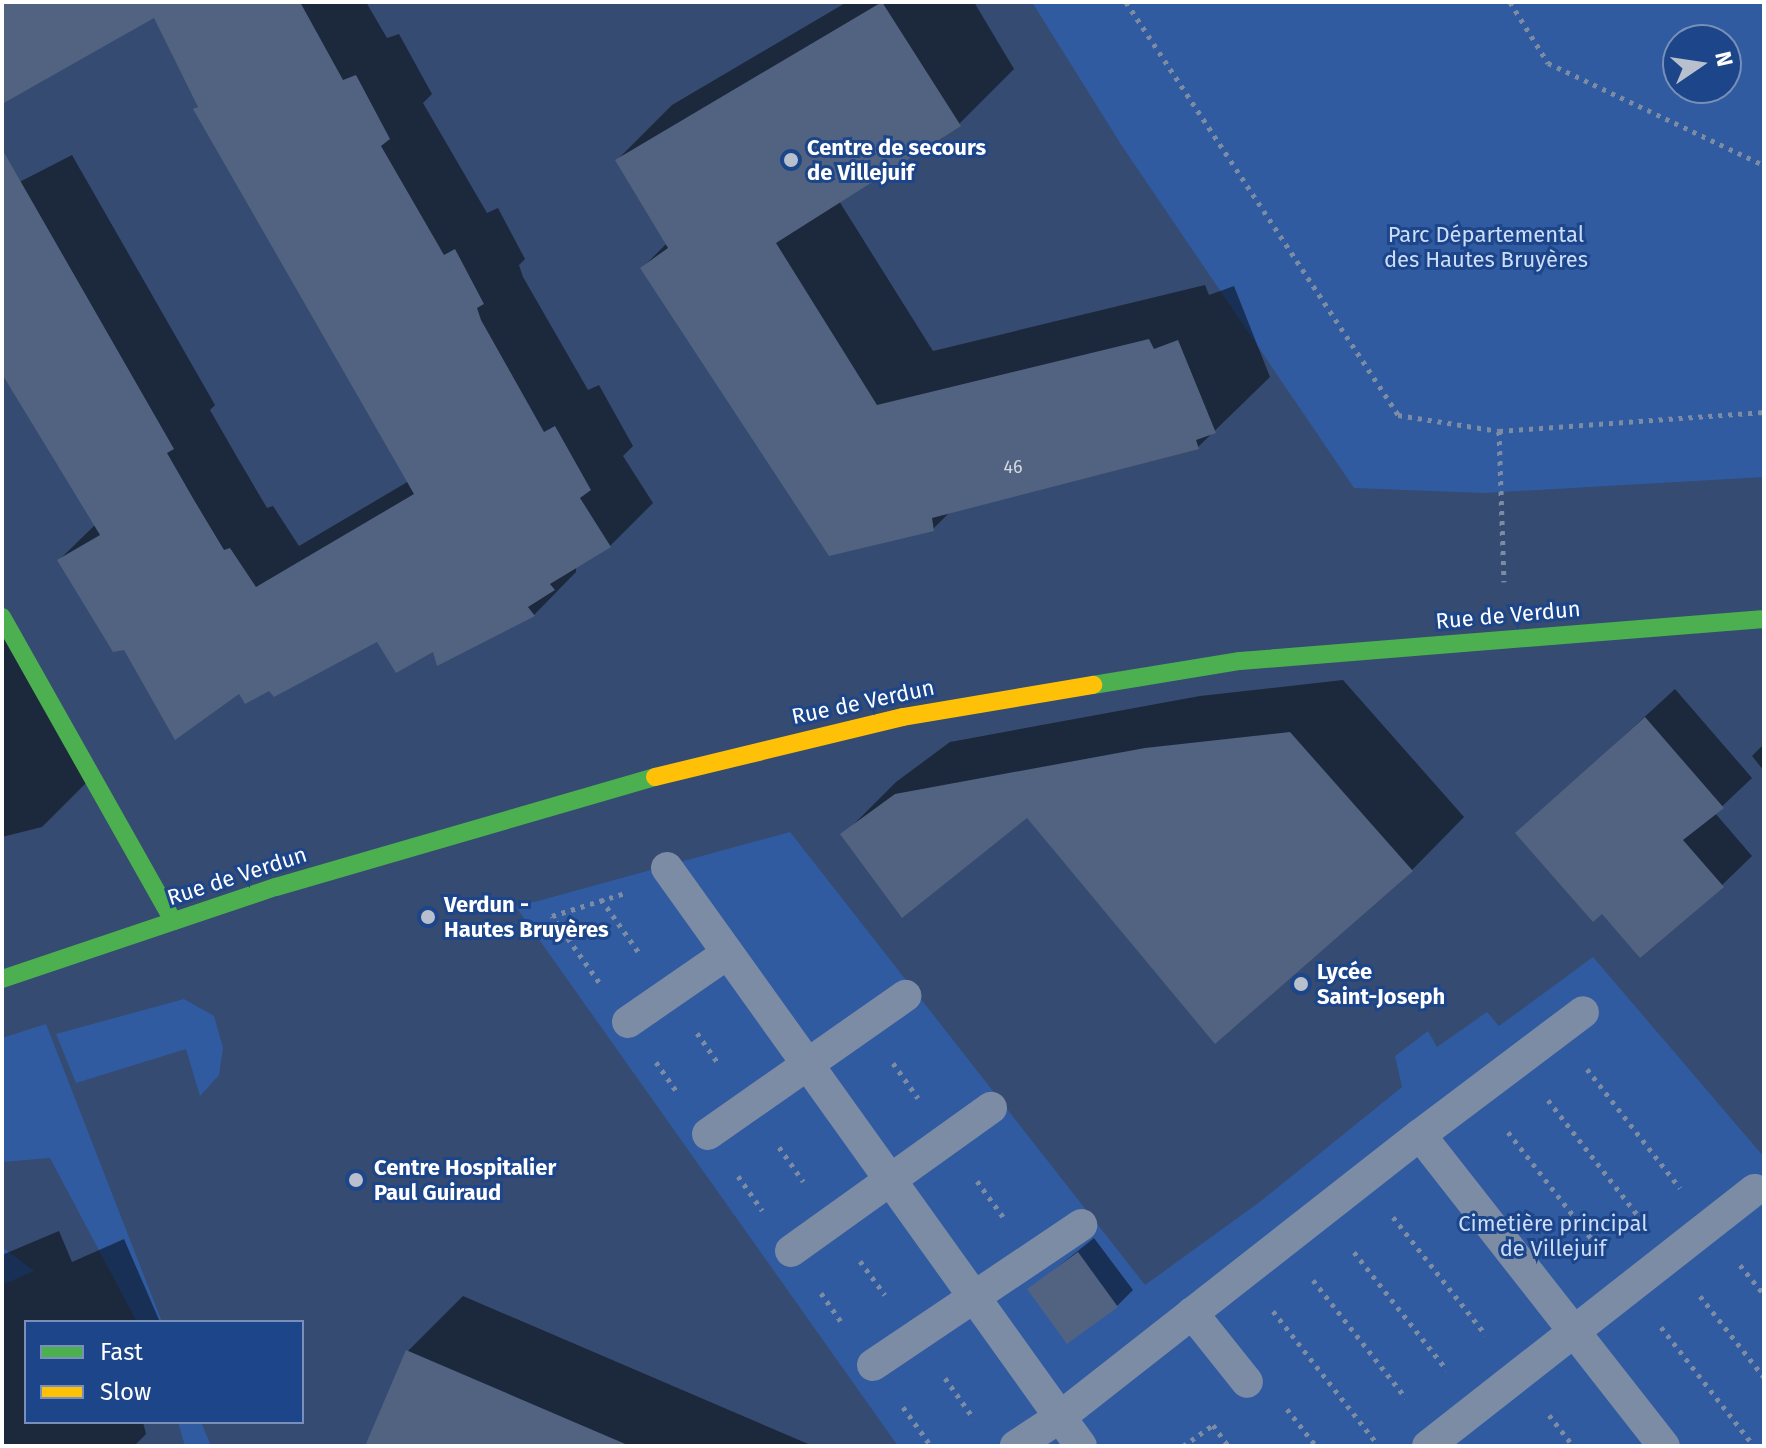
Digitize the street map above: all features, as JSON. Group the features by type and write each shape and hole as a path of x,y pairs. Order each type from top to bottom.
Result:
{"street":[{"path":"2,617 173,921"},
{"name":"Rue de Verdun","path":"2,979 173,921 708,761 903,717 1240,661 1764,619"}],"lane":[{"path":"667,868 1081,1446"},
{"path":"628,1022 728,953"},
{"path":"708,1134 905,996"},
{"path":"1016,1446 1060,1417 1282,1241 1583,1012"},
{"path":"791,1251 991,1108"},
{"path":"1420,1135 1664,1446"},
{"path":"1433,1442 1754,1190"},
{"path":"873,1365 1081,1225"},
{"path":"1192,1313 1247,1382"}],"path":[{"path":"1126,2 1398,415 1499,431 1764,412"},
{"path":"1510,2 1548,63 1764,165"},
{"path":"1488,588 1504,587 1499,431"},
{"path":"601,899 976,1422"},
{"path":"1558,1031 1764,1295"},
{"path":"1363,1179 1573,1446"},
{"path":"1322,1211 1477,1407"},
{"path":"1282,1241 1433,1442"},
{"path":"1243,1272 1379,1446"},
{"path":"1183,1446 1213,1425 1228,1446"}],"green space":[{"name":"Parc Départemental des Hautes Bruyères","path":"1032,2 1764,2 1764,477 1484,493 1354,488 1122,146"},
{"name":"Cimetière principal de Villejuif","path":"790,832 1145,1285 1261,1201 1402,1087 1395,1056 1428,1031 1437,1047 1487,1012 1499,1026 1593,957 1764,1157 1764,1446 898,1446 516,907"},
{"path":"184,999 214,1016 223,1048 219,1075 200,1096 186,1049 76,1083 56,1034"},
{"path":"46,1024 161,1320 136,1320 50,1158 2,1162 2,1038"},
{"path":"2,1247 34,1271 2,1285"},
{"path":"179,1424 202,1424 211,1446 185,1446"}],"building":[{"path":"2,2 300,2 343,80 356,75 390,139 381,146 444,255 455,249 484,304 477,308 481,320 544,432 555,426 591,490 580,498 611,547 550,584 555,590 528,607 535,616 437,666 433,652 396,673 377,642 274,697 269,691 245,704 239,694 175,740 124,650 113,652 57,560 100,535 2,374 2,149 174,449 167,453 194,500 224,550 230,548 256,587 414,494 193,109 198,107 154,18 2,104"},
{"path":"882,2 961,126 776,243 877,405 1149,339 1154,349 1178,340 1216,433 1196,440 1199,449 932,518 934,531 829,556 640,268 668,248 615,160"},
{"path":"1645,717 1724,808 1683,840 1724,887 1640,958 1602,914 1593,922 1515,833"},
{"path":"1290,732 1413,871 1215,1044 1027,818 902,918 840,834 895,794 1145,748"},
{"path":"1078,1252 1118,1307 1067,1344 1027,1289"},
{"path":"406,1350 630,1446 365,1446"}],"traffic: fast":[{"path":"2,617 173,921"},
{"path":"1093,685 1240,661 1764,619"},
{"path":"2,979 276,887 655,777"}],"traffic: slow":[{"path":"655,777 903,717 1093,685"}],"place":[{"name":"Centre de secours de Villejuif","path":"791,160"},
{"name":"Verdun - Hautes Bruyères","path":"428,917"},
{"name":"Lycée Saint-Joseph","path":"1301,984"},
{"name":"Centre Hospitalier Paul Guiraud","path":"356,1180"}]}
